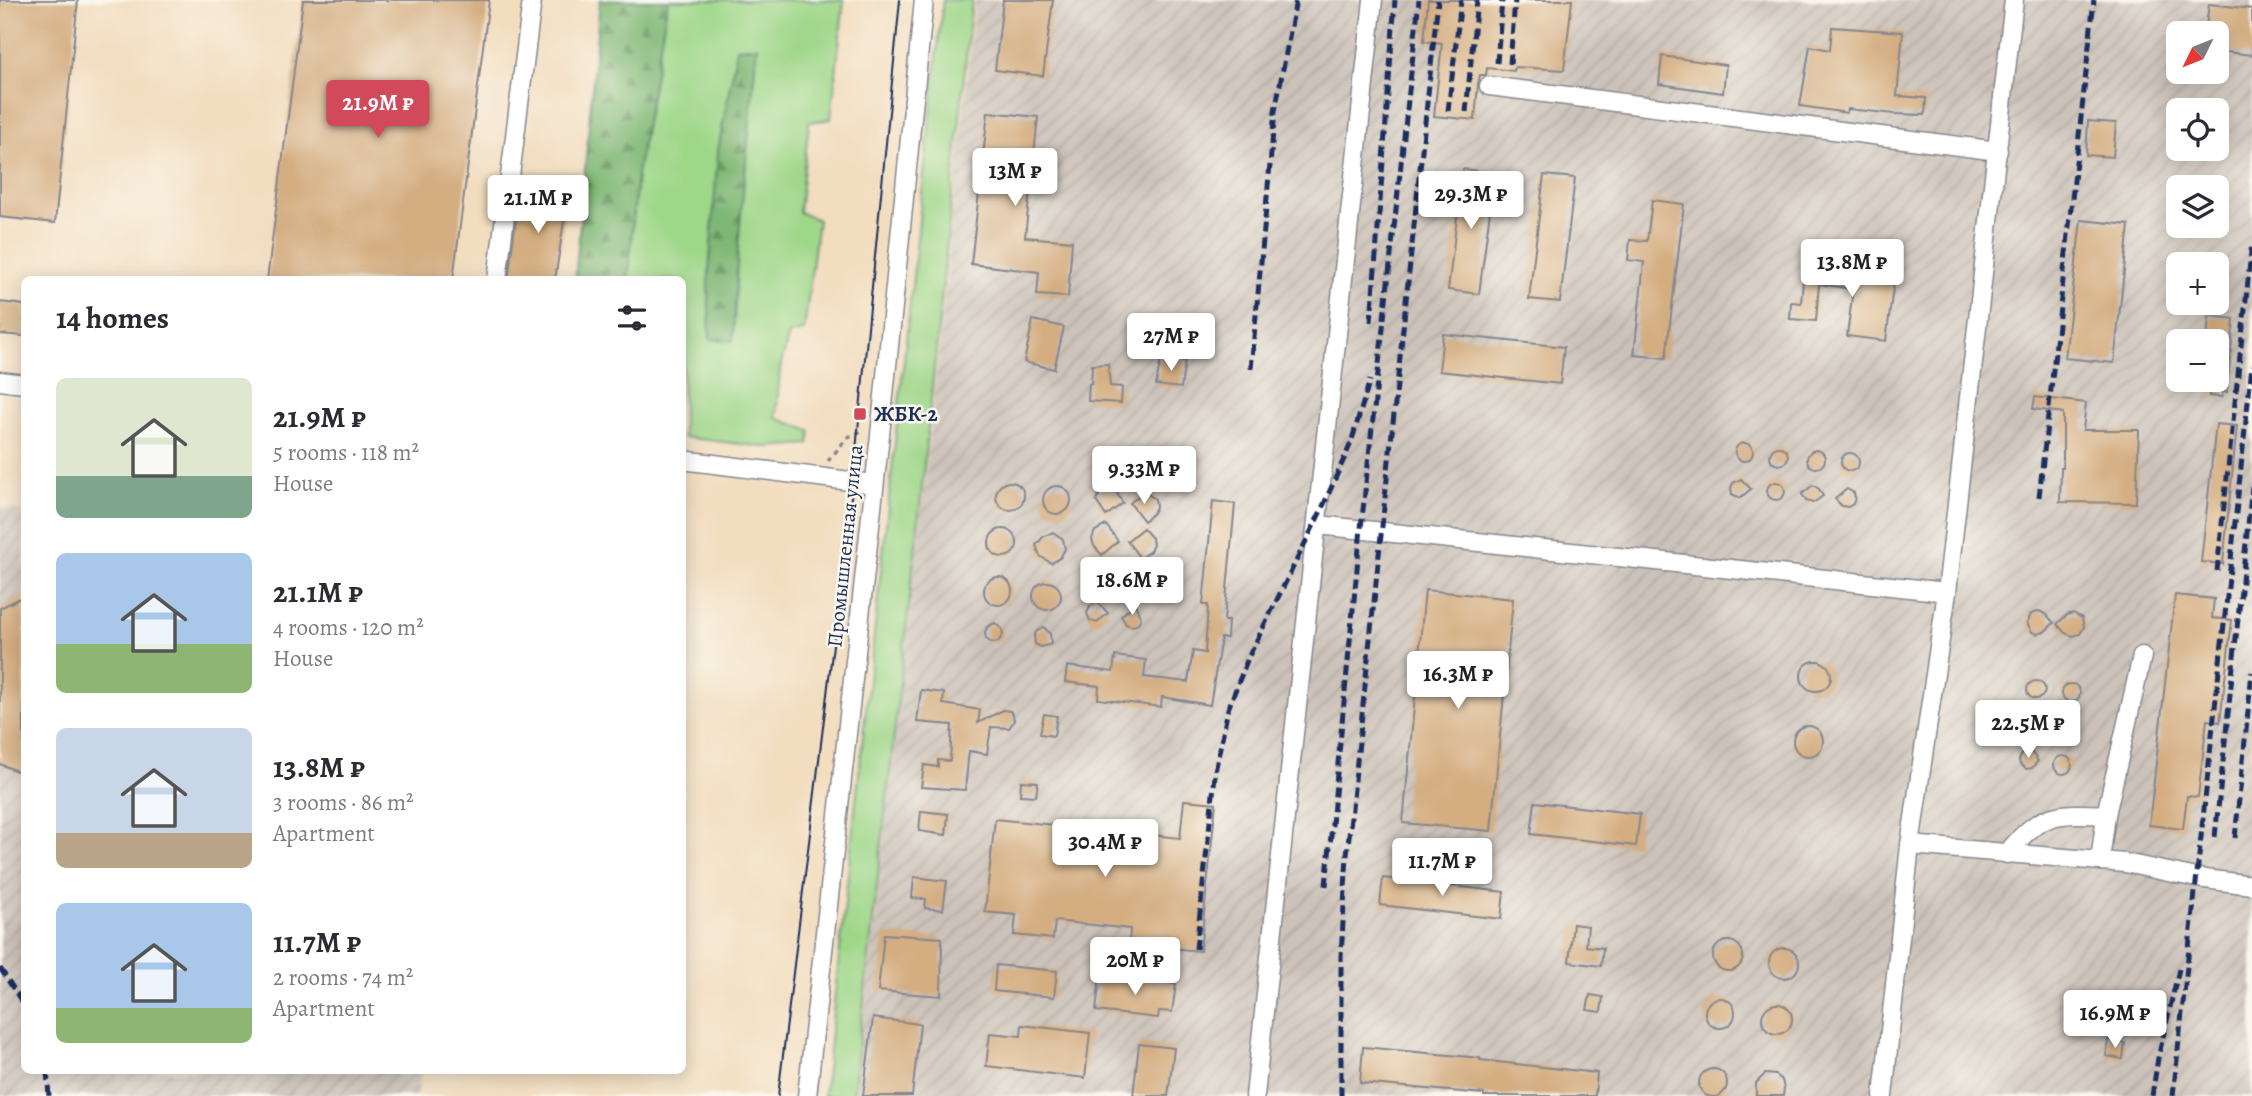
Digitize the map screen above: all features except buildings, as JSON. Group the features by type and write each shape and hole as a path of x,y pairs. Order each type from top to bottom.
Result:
{"street":[{"path":"498,276 532,0"},
{"name":"Промышленная улица","path":"807,1096 924,0"},
{"path":"1255,1096 1373,0"},
{"path":"1883,1096 1910,845 1947,592 2014,0"},
{"path":"1489,86 1998,151"},
{"path":"0,381 21,384"},
{"path":"686,460 874,484"},
{"path":"1318,525 1947,592"},
{"path":"2100,861 2106,815 2142,656"},
{"path":"2007,853 2024,832 2045,818 2077,813 2106,815"},
{"path":"1910,845 2125,863 2197,878 2252,885"}],"path":[{"path":"818,477 848,437 863,432"}],"shaded area":[{"path":"975,0 2252,0 2252,1096 855,1096 931,423"},
{"path":"0,508 21,511 21,1074 421,1074 417,1096 0,1096"}],"green space":[{"path":"600,0 668,0 637,174 628,276 575,276"},
{"path":"668,0 844,0 831,119 809,122 799,212 818,220 804,331 789,334 780,368 776,418 811,431 809,444 765,447 686,437 686,276 628,276 637,174"},
{"path":"943,0 972,0 917,534 853,1096 824,1096"},
{"path":"757,46 738,246 733,341 710,339 708,285 718,150 737,48"}],"tram line":[{"path":"778,1096 853,481 900,0"}],"railway":[{"path":"1251,369 1275,111 1296,0"},
{"path":"1371,322 1395,0"},
{"path":"1326,886 1361,528 1419,0"},
{"path":"1341,1096 1341,956 1347,855 1438,0"},
{"path":"1448,111 1461,0"},
{"path":"1466,112 1477,0"},
{"path":"1497,63 1502,0"},
{"path":"1510,64 1515,0"},
{"path":"2039,497 2094,0"},
{"path":"2217,571 2252,243"},
{"path":"2173,1096 2252,365"},
{"path":"1196,949 1216,767 1228,709 1248,658 1320,513 1351,443 1370,380"},
{"path":"2215,837 2252,486"},
{"path":"2235,838 2252,672"},
{"path":"0,968 21,1000"},
{"path":"2152,1096 2179,969"},
{"path":"47,1074 49,1096"}],"place":[{"name":"ЖБК-2","path":"860,414"}]}
